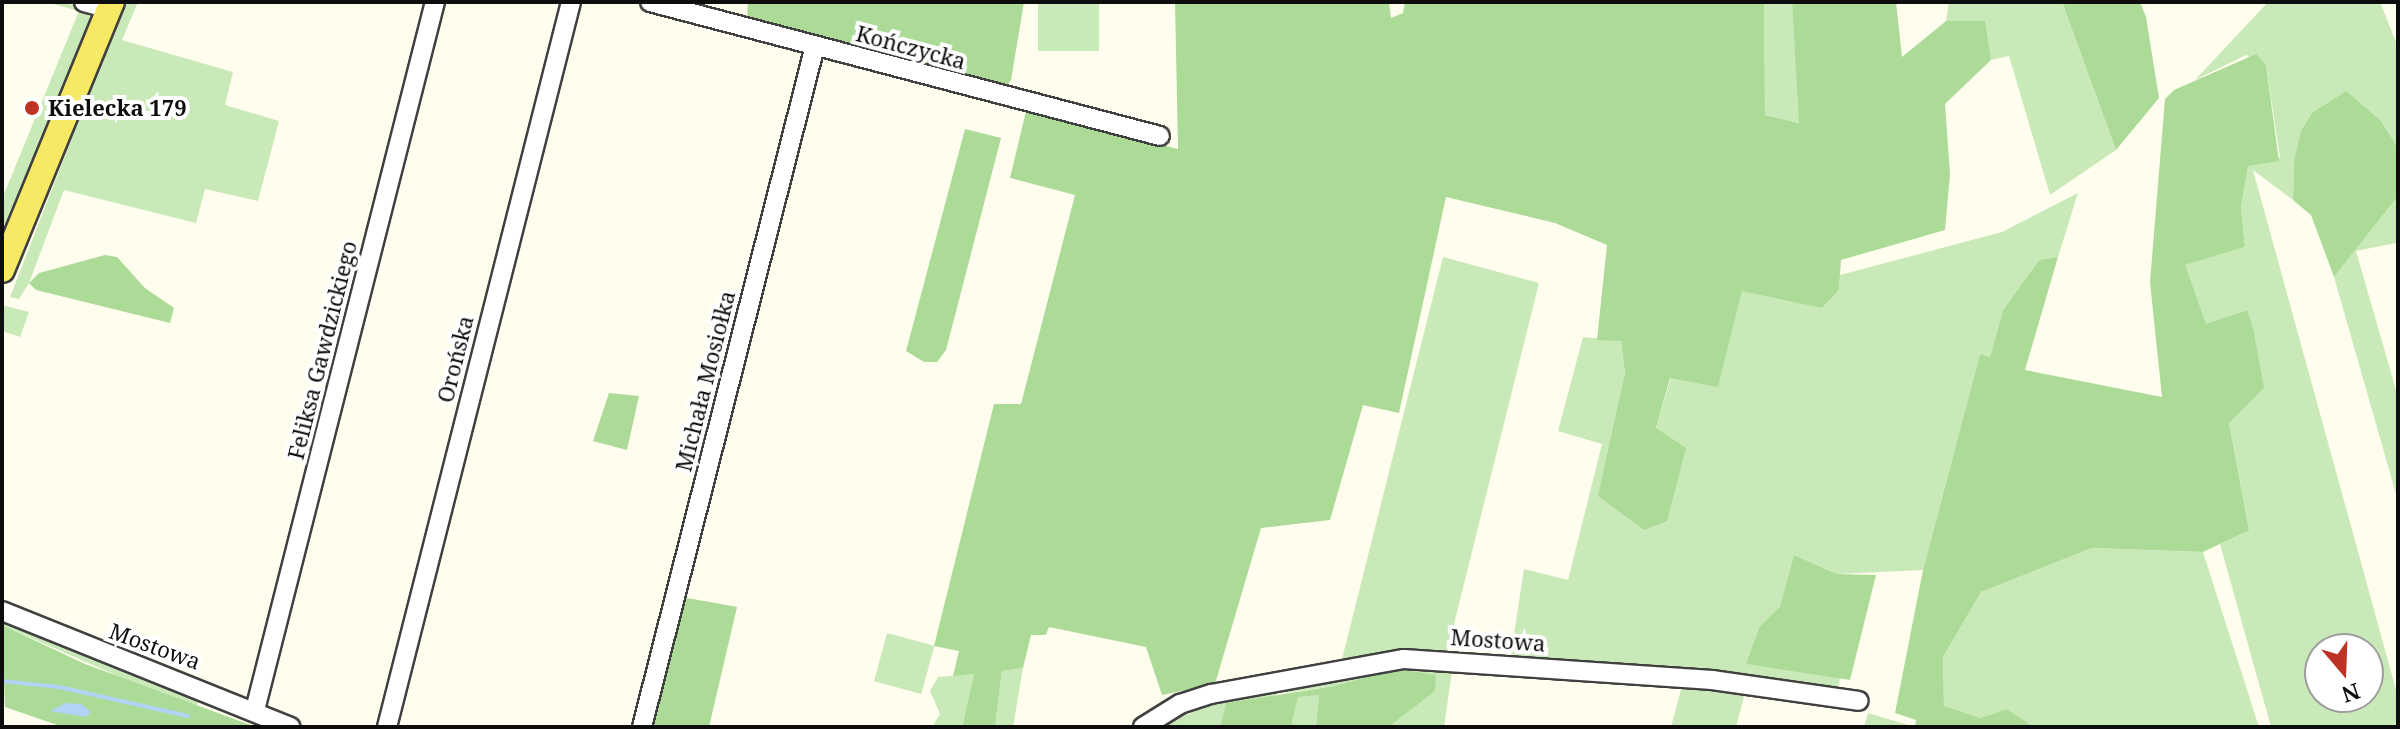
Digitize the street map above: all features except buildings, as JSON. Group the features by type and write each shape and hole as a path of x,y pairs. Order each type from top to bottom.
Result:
{"main road":[{"path":"2,270 111,5"}],"street":[{"path":"84,2 111,5"},
{"name":"Feliksa Gawdzickiego","path":"255,710 435,2"},
{"name":"Orońska","path":"387,727 571,2"},
{"name":"Kończycka","path":"650,2 1160,136"},
{"name":"Michała Mosiołka","path":"642,727 815,46"},
{"name":"Mostowa","path":"2,611 291,727"},
{"name":"Mostowa","path":"1143,727 1180,704 1211,694 1404,659 1712,680 1859,701"}],"green space":[{"path":"46,2 86,6 91,23 2,238 2,199 79,11"},
{"path":"125,2 138,2 122,40 233,72 225,105 279,121 258,201 205,189 196,223 64,190 29,283 19,299 10,297"},
{"path":"748,2 1024,2 1011,80 1005,88 747,19"},
{"path":"1038,2 1099,2 1099,51 1038,51"},
{"path":"1175,2 1389,2 1391,18 1403,13 1405,2 1764,2 1765,115 1799,123 1792,2 1896,2 1902,57 1946,21 1985,21 1991,60 1945,104 1950,174 1945,230 1841,260 1839,290 1822,308 1742,291 1718,387 1670,378 1656,428 1686,448 1667,521 1644,530 1598,496 1625,373 1621,341 1597,340 1607,245 1555,223 1446,197 1399,413 1363,405 1330,520 1261,528 1215,684 1162,695 1146,647 1049,627 1046,635 1031,635 1023,668 1002,671 995,727 962,727 974,674 953,676 959,651 934,646 994,404 1021,404 1075,195 1010,178 1026,111 1178,149"},
{"path":"1764,2 1792,2 1800,123 1765,115"},
{"path":"1949,2 2062,2 2116,150 2050,195 2009,56 1991,60 1984,21 1946,21"},
{"path":"2062,2 2140,2 2146,17 2159,98 2116,150"},
{"path":"2268,2 2380,2 2398,47 2398,151 2346,91 2313,112 2294,162 2293,200 2253,170 2380,633 2304,633 2304,713 2384,713 2384,646 2398,697 2398,727 2271,727 2220,544 2249,529 2229,423 2263,388 2246,310 2206,325 2184,265 2245,247 2241,207 2248,165 2280,158 2266,65 2246,55 2195,80"},
{"path":"2256,54 2266,65 2279,161 2248,166 2241,207 2245,247 2185,265 2206,324 2247,310 2253,328 2264,388 2229,423 2249,530 2203,552 2092,548 1981,592 1943,657 1944,706 1980,718 2007,709 2034,727 1915,727 1916,720 1895,713 1923,570 1980,354 1990,357 2003,310 2039,260 2058,257 2025,370 2162,397 2150,282 2165,99 2174,90"},
{"path":"2346,91 2380,120 2397,147 2398,196 2334,277 2311,215 2293,200 2294,162 2301,131 2313,112"},
{"path":"965,129 1001,138 946,350 937,362 924,362 906,351"},
{"path":"2078,193 2058,257 2039,260 2003,310 1990,357 1980,354 1923,570 1837,574 1794,555 1780,606 1760,626 1747,664 1840,678 1837,692 1569,665 1511,654 1524,569 1568,580 1602,444 1558,431 1583,337 1621,341 1625,373 1615,423 1656,428 1671,377 1718,386 1742,290 1822,308 1839,290 1840,275 2002,232"},
{"path":"2398,196 2396,243 2356,251 2398,397 2398,501 2334,277"},
{"path":"105,255 117,257 145,288 174,308 170,323 36,290 29,283 39,273"},
{"path":"1443,257 1539,283 1447,652 1378,653 1341,663"},
{"path":"2,305 29,312 20,337 2,331"},
{"path":"609,393 639,396 627,450 593,441"},
{"path":"2092,548 2203,552 2259,727 2034,727 2007,709 1980,718 1944,707 1943,657 1981,592"},
{"path":"1794,555 1837,574 1876,575 1850,680 1746,664 1760,626 1780,606"},
{"path":"682,597 737,607 709,727 650,727"},
{"path":"2,618 199,699 190,727 122,678 2,625"},
{"path":"2,625 85,664 256,727 63,727 5,707"},
{"path":"887,633 934,646 921,694 874,681"},
{"path":"1392,664 1479,668 1478,674 1452,671 1444,727 1380,727 1391,724 1335,686 1285,693 1286,687"},
{"path":"1023,668 1013,727 995,727 1002,671"},
{"path":"1397,669 1436,675 1435,691 1391,725 1316,727 1319,695 1298,697 1291,727 1220,727 1226,703 1335,686"},
{"path":"974,674 962,727 932,727 940,714 930,691 938,677"},
{"path":"1682,686 1745,693 1736,727 1671,727"},
{"path":"1276,690 1277,695 1226,703 1220,727 1153,727 1182,708 1188,715 1194,711 1191,705"},
{"path":"1319,695 1316,727 1291,727 1298,697"},
{"path":"1868,713 1888,719 1915,727 1864,727"}],"water":[{"path":"66,703 81,704 91,712 86,717 50,711"}],"waterway":[{"path":"2,681 59,687 188,716"}],"place":[{"name":"Kielecka 179","path":"32,108"}]}
